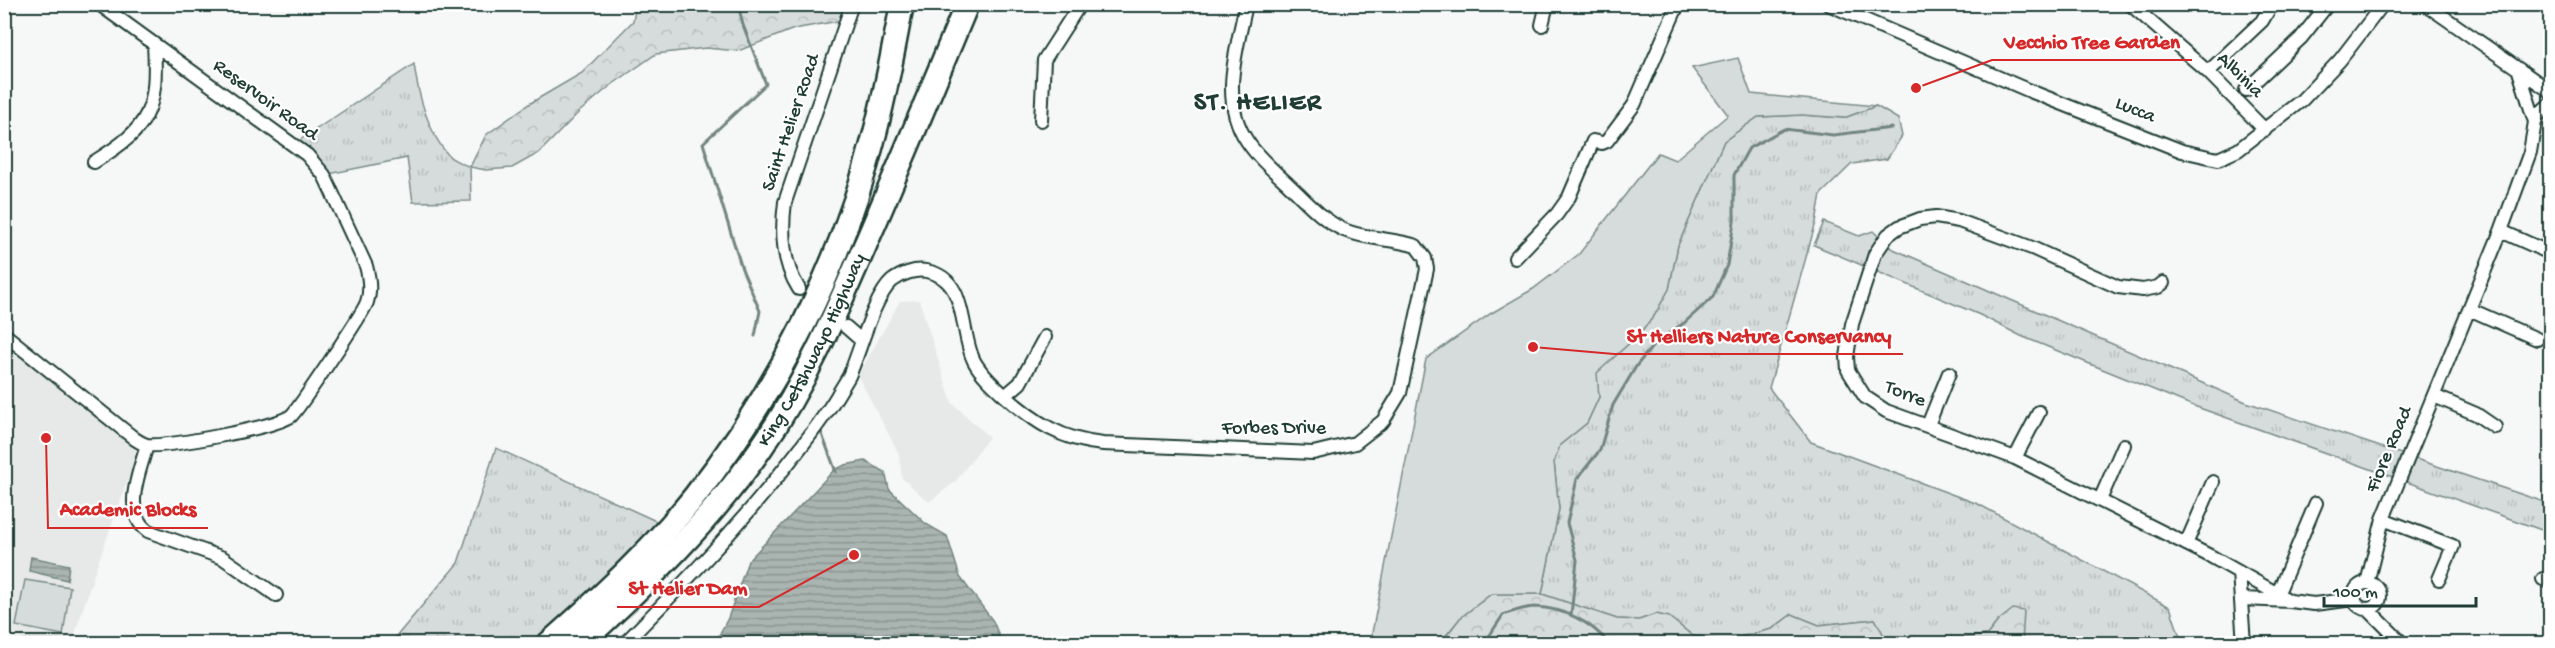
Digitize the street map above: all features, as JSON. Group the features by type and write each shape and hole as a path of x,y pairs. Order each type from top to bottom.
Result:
{"highway":[{"name":"King Cetshwayo Highway","path":"548,644 645,551 694,497 767,393 801,329 837,248 861,181 875,134 902,4"},
{"name":"King Cetshwayo Highway","path":"580,644 653,576 697,530 762,448 786,409 827,334 967,4"}],"street":[{"name":"Reservoir Road","path":"99,4 307,155 324,175 366,266 369,280 368,301 365,308 293,415 274,423 252,428 147,445"},
{"name":"Saint Helier Road","path":"799,289 793,280 784,251 782,227 785,202 852,4"},
{"path":"1041,120 1044,60 1080,4"},
{"name":"Forbes Drive","path":"862,341 878,304 891,282 906,273 917,270 932,272 945,279 958,297 972,357 978,369 1029,418 1069,438 1103,444 1323,452 1355,443 1374,430 1388,416 1400,393 1407,369 1426,269 1425,258 1416,246 1357,234 1334,225 1310,205 1248,143 1233,113 1232,97 1233,66 1246,4"},
{"path":"1542,25 1547,4"},
{"path":"1515,258 1557,214 1569,197 1593,141 1599,143 1607,141 1628,115 1678,4"},
{"name":"Lucca","path":"1828,4 2030,91 2182,151 2212,158 2224,158 2265,130 2302,100 2340,60 2383,4"},
{"name":"Albinia","path":"2130,4 2208,72 2265,130"},
{"path":"2208,72 2262,21 2272,4"},
{"path":"2246,90 2301,38 2328,4"},
{"path":"2425,4 2550,91"},
{"path":"94,162 111,152 143,123 150,111 156,78 153,44"},
{"name":"Fiore Road","path":"2519,71 2535,123"},
{"name":"Fiore Road","path":"2354,599 2356,588 2367,583 2383,519 2501,231 2530,152 2535,123 2539,114 2550,104"},
{"name":"Torre","path":"2163,283 2158,287 2143,290 2118,287 2032,248 1959,221 1928,218 1899,227 1880,243 1867,273 1852,324 1847,363 1851,378 1869,402 1886,411 2014,458 2239,572 2276,597 2290,601 2321,604 2354,599"},
{"path":"2501,231 2550,253"},
{"path":"2469,309 2537,339"},
{"path":"624,644 742,521 810,436 848,377 862,341 846,327"},
{"path":"4,334 129,435 147,445 134,505 139,524 148,531 223,558 276,595"},
{"path":"1005,396 1020,383 1045,337"},
{"path":"1928,425 1949,373"},
{"name":"Fiore Road","path":"2434,396 2476,414 2495,427"},
{"path":"2014,458 2039,412"},
{"path":"2100,501 2124,445"},
{"path":"2186,544 2213,482"},
{"path":"2276,597 2316,502"},
{"name":"Fiore Road","path":"2383,519 2452,546 2439,579"},
{"path":"2239,572 2244,644"},
{"path":"2367,583 2377,588 2379,598 2373,607 2368,609"},
{"name":"Torre","path":"2242,599 2276,597"},
{"path":"2354,599 2358,606 2368,609 2403,644"}],"shaded area":[{"path":"919,300 952,403 989,437 955,482 929,502 902,478 899,454 858,376 900,301"},
{"path":"5,343 138,452 72,643 35,643 5,633"},
{"path":"865,461 885,472 889,489 926,524 947,536 960,577 993,621 1002,643 893,644 889,640 855,644 715,643 728,618 748,561 834,470"},
{"path":"31,557 69,565 67,580 29,571"}],"green space":[{"path":"636,5 852,5 849,19 794,29 738,51 706,48 656,54 610,86 579,112 539,153 512,168 486,170 470,167 486,135 529,104 582,73 633,21"},
{"path":"1738,58 1751,94 1876,106 1844,118 1802,115 1758,117 1724,141 1678,245 1669,289 1654,316 1637,336 1597,373 1599,397 1587,423 1560,445 1554,462 1559,509 1542,594 1491,594 1460,618 1440,643 1370,643 1426,359 1490,314 1533,289 1579,254 1658,153 1675,160 1728,115 1692,68"},
{"path":"414,64 421,100 435,136 449,156 470,167 471,201 413,202 407,158 324,175 294,144"},
{"path":"1876,106 1898,119 1902,136 1887,159 1852,164 1821,194 1816,222 1769,388 1811,442 1978,504 2170,607 2182,643 2022,643 2023,612 1998,621 1987,635 1948,643 1883,643 1883,634 1875,619 1819,625 1792,614 1772,629 1724,641 1693,636 1668,617 1656,614 1639,620 1617,619 1542,594 1559,509 1554,462 1560,445 1587,423 1599,397 1596,373 1637,336 1654,316 1669,289 1678,245 1724,141 1758,117 1802,115 1844,118"},
{"path":"1824,222 1859,236 1873,231 1891,248 2246,402 2550,504 2550,533 2191,405 2021,336 1980,315 1814,245"},
{"path":"496,448 667,526 548,643 390,644 458,563"},
{"path":"25,580 70,587 63,635 16,626"},
{"path":"1491,594 1542,594 1617,619 1639,620 1656,614 1669,617 1693,636 1724,641 1772,629 1792,614 1819,625 1875,619 1883,634 1883,643 1440,644 1460,618"},
{"path":"2013,609 2024,611 2022,643 1948,643 1987,635 1998,621"}],"waterway":[{"path":"738,4 743,25 766,84 703,143 742,269 760,311 755,336"},
{"path":"1571,615 1577,560 1567,523 1577,479 1600,450 1613,405 1637,365 1656,342 1684,323 1713,297 1727,265 1734,222 1734,175 1749,148 1784,129 1833,135 1892,128"},
{"path":"820,429 836,472"},
{"path":"1484,644 1503,615 1535,607 1566,613 1594,629 1609,644"}],"place":[{"name":"Vecchio Tree Garden","path":"1916,88"},
{"name":"St Helliers Nature Conservancy","path":"1533,347"},
{"name":"Academic Blocks","path":"46,438"},
{"name":"St Helier Dam","path":"854,555"}],"district":[{"name":"ST. HELIER","path":"1258,104"}]}
